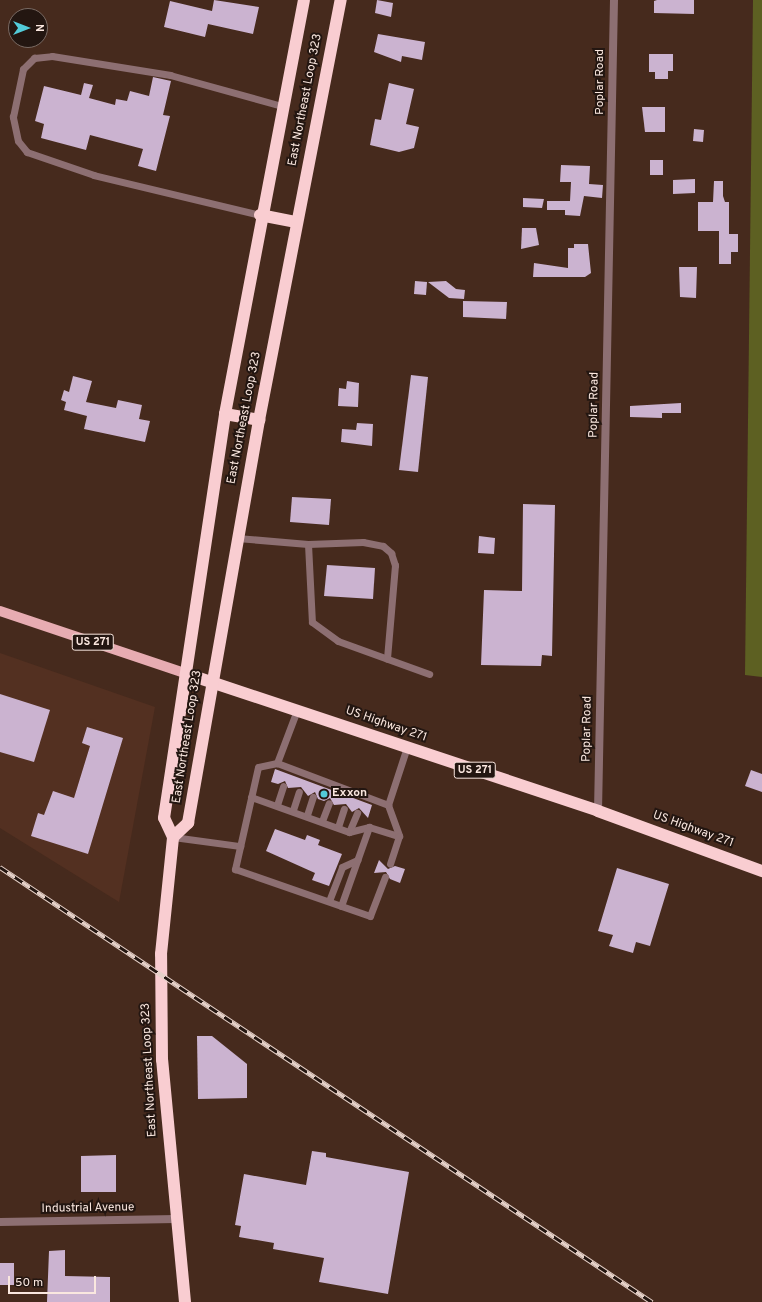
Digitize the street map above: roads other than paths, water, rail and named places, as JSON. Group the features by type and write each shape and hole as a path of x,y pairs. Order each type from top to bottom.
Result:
{"highway":[{"name":"East Northeast Loop 323","path":"185,1302 176,1219 160,1015 163,927 173,837 164,818 187,674 225,414 260,215 304,0"},
{"name":"East Northeast Loop 323","path":"173,837 188,823 211,682 237,538 296,222 341,0"},
{"path":"260,215 296,222"},
{"path":"225,414 259,420"},
{"name":"US Highway 271","path":"187,674 598,811 762,871"}],"main road":[{"name":"US Highway 271","path":"0,610 187,674"}],"street":[{"name":"Poplar Road","path":"598,811 614,0"},
{"name":"Industrial Avenue","path":"0,1222 176,1219"}],"lane":[{"path":"260,215 94,175 27,152 18,142 13,117 23,69 34,58 52,56 170,75 282,106"},
{"path":"237,538 308,544 363,542 383,546 391,553 395,565 387,659"},
{"path":"308,544 312,622 338,641 429,674"},
{"path":"277,763 297,710"},
{"path":"390,864 399,836 388,805 407,747"},
{"path":"385,877 370,916 235,869 258,767 277,763 304,777 362,798 388,805"},
{"path":"277,805 282,786"},
{"path":"293,810 299,792"},
{"path":"251,797 322,820 349,832 369,827 399,836"},
{"path":"307,815 313,797"},
{"path":"322,820 329,803"},
{"path":"338,827 344,809"},
{"path":"349,832 357,813"},
{"path":"340,906 369,827"},
{"path":"173,837 240,846"},
{"path":"329,901 342,867 357,860"}],"railway":[{"path":"0,867 652,1302"}],"place":[{"name":"Exxon","path":"324,794"}]}
